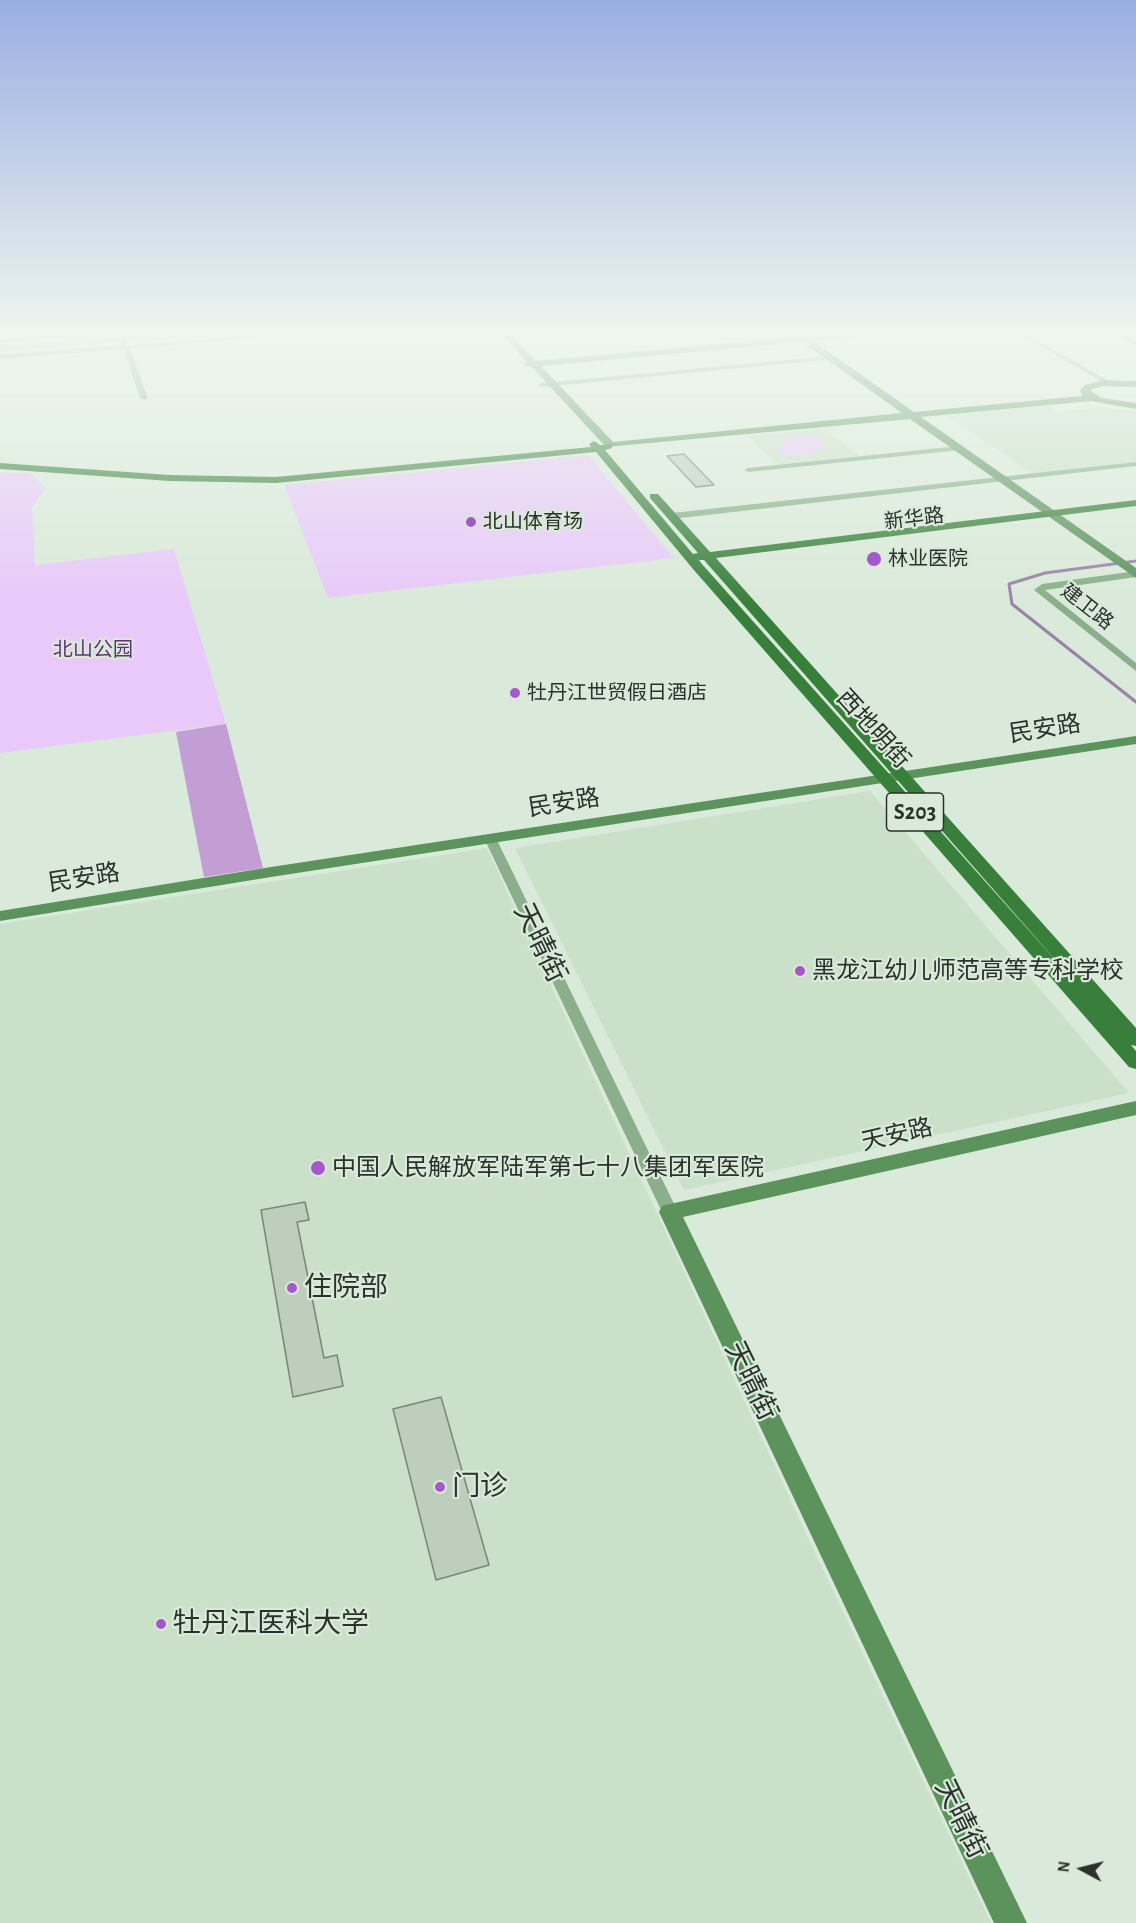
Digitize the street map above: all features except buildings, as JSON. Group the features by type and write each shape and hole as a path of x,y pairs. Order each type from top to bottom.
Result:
{"main road":[{"path":"0,463 170,478 276,480 601,446"},
{"name":"S203","path":"601,446 672,516 702,561"},
{"name":"S203","path":"601,446 702,561"},
{"path":"1056,517 1136,503"},
{"name":"新华路","path":"702,561 1056,517 1136,510"},
{"name":"西地明街","path":"702,561 892,777 1136,1063"},
{"name":"西地明街","path":"892,777 1136,1040"}],"street":[{"path":"580,425 601,446"},
{"path":"585,425 601,446"},
{"path":"601,446 822,425"},
{"path":"925,425 1136,574"},
{"path":"748,470 958,448"},
{"path":"672,516 1136,464"},
{"name":"建卫路","path":"1136,574 1042,587 1039,590 1136,668"},
{"name":"民安路","path":"0,916 490,838 1136,740"},
{"name":"天晴街","path":"490,838 1011,1923"},
{"name":"天安路","path":"670,1212 1136,1108"}],"shaded area":[{"path":"961,425 1136,425 1136,462 1033,474"},
{"path":"823,428 859,456 780,465 747,436"},
{"path":"226,724 263,868 204,877 176,732"},
{"name":"黑龙江幼儿师范高等专科学校","path":"870,791 1129,1093 684,1190 515,848"},
{"path":"487,848 817,1557 991,1923 0,1923 0,924"}],"green space":[{"path":"795,435 820,437 825,441 820,448 835,451 818,449 808,456 787,456 777,451 782,443 764,440 784,442"},
{"name":"北山体育场","path":"588,455 674,558 328,598 284,485"},
{"name":"北山公园","path":"0,472 30,473 46,488 32,507 35,565 174,549 226,724 0,753"}],"waterway":[{"path":"1136,561 1045,573 1009,584 1012,604 1136,702"}],"place":[{"name":"北山体育场","path":"471,522"},
{"name":"林业医院","path":"874,559"},
{"name":"牡丹江世贸假日酒店","path":"515,693"},
{"name":"黑龙江幼儿师范高等专科学校","path":"800,971"},
{"name":"中国人民解放军陆军第七十八集团军医院","path":"318,1168"},
{"name":"住院部","path":"292,1288"},
{"name":"门诊","path":"440,1487"},
{"name":"牡丹江医科大学","path":"161,1624"}]}
